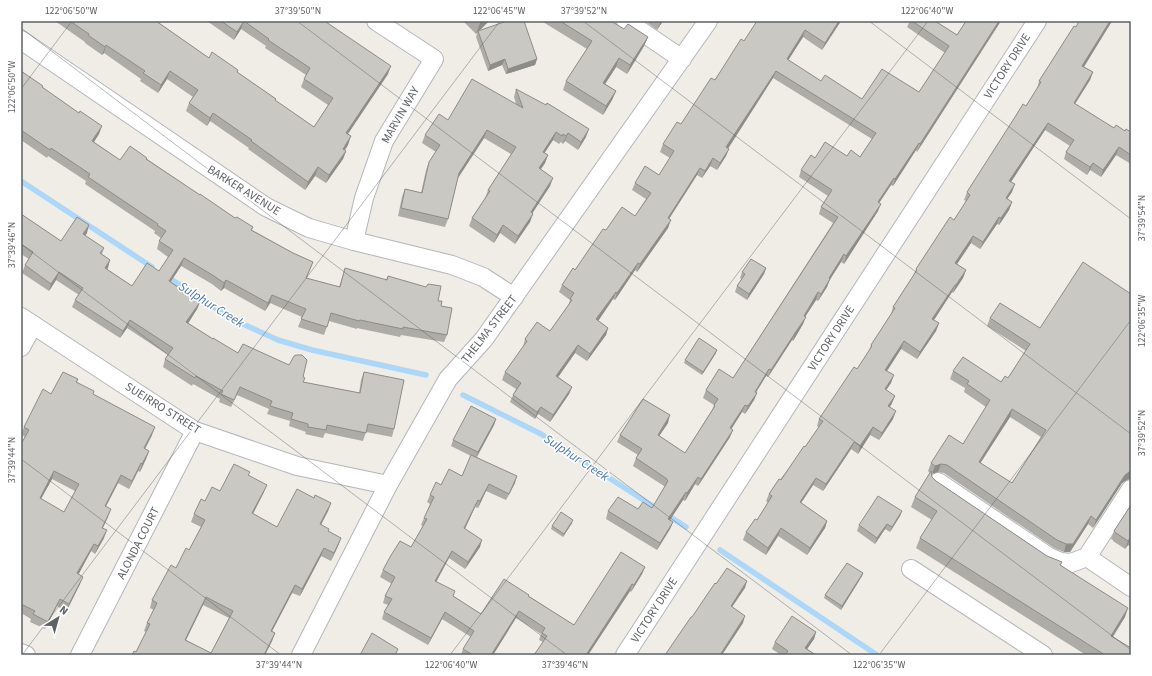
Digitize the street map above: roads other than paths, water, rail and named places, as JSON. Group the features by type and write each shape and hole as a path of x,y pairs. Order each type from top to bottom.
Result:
{"street":[{"name":"MARVIN WAY","path":"354,241 364,198 384,140 434,59 376,21"},
{"path":"626,21 682,59"},
{"name":"THELMA STREET","path":"301,655 388,485 448,379 484,339 708,21"},
{"name":"VICTORY DRIVE","path":"625,655 1037,21"},
{"name":"BARKER AVENUE","path":"21,40 266,207 309,228 354,241 452,265 483,276 514,297"},
{"path":"21,347 27,321"},
{"name":"SUEIRRO STREET","path":"27,321 195,430 297,466 388,485"},
{"name":"ALONDA COURT","path":"80,655 195,430"},
{"path":"938,482 1049,557 1061,562 1072,563 1087,558 1131,490"},
{"path":"1087,558 1131,587"},
{"path":"911,569 1044,655"},
{"path":"21,653 26,655"}],"waterway":[{"name":"Sulphur Creek","path":"21,181 152,267"},
{"name":"Sulphur Creek","path":"166,276 220,311 243,324 278,340 312,350 426,375"},
{"name":"Sulphur Creek","path":"463,395 541,434 659,510"},
{"name":"Sulphur Creek","path":"666,514 686,527"},
{"name":"Sulphur Creek","path":"720,550 877,655"}]}
